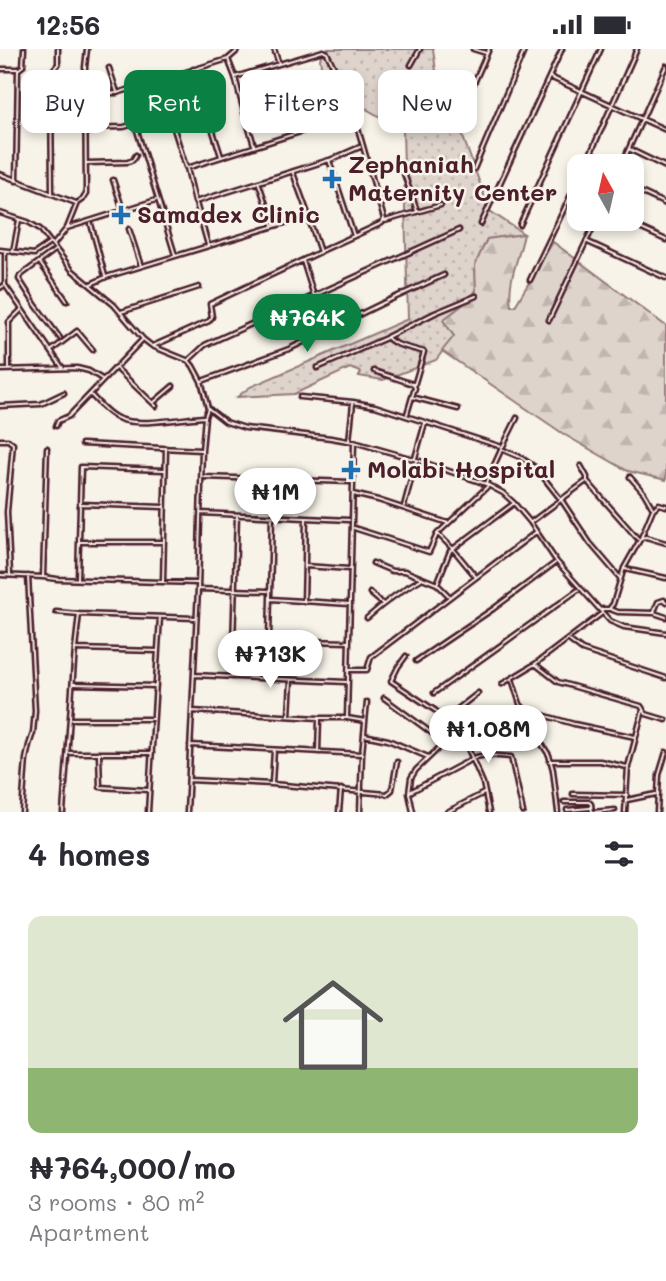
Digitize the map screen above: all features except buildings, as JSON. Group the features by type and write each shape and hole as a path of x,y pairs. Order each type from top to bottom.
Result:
{"street":[{"path":"0,69 18,69 23,66 24,49"},
{"path":"52,193 51,91 53,70 58,64 58,49"},
{"path":"85,70 87,49"},
{"path":"189,70 228,59 237,49"},
{"path":"274,49 279,65"},
{"path":"411,65 420,49"},
{"path":"473,49 487,54"},
{"path":"477,77 489,49"},
{"path":"474,169 525,49"},
{"path":"481,224 562,49"},
{"path":"520,225 601,49"},
{"path":"590,154 637,49"},
{"path":"235,78 321,51 325,51 335,70"},
{"path":"228,59 240,96"},
{"path":"627,154 666,66"},
{"path":"109,68 117,93"},
{"path":"16,181 18,69"},
{"path":"192,69 221,157"},
{"path":"550,77 666,129"},
{"path":"110,93 124,91"},
{"path":"0,250 34,254 52,244 67,228 77,203 86,194 85,133"},
{"path":"138,133 175,256"},
{"path":"176,133 208,246"},
{"path":"251,133 255,146"},
{"path":"187,168 297,133"},
{"path":"359,133 384,221"},
{"path":"195,202 329,160 362,146"},
{"path":"629,149 666,167"},
{"path":"86,163 128,162 136,156"},
{"path":"329,160 354,236"},
{"path":"400,162 417,212"},
{"path":"293,172 320,252"},
{"path":"0,174 77,203"},
{"path":"113,180 123,211"},
{"path":"258,182 273,226"},
{"path":"644,194 666,204"},
{"path":"67,228 157,200"},
{"path":"530,280 567,203"},
{"path":"152,346 209,321 212,317 210,304 384,221 441,205"},
{"path":"0,213 40,229 72,270 114,305 143,339 152,346 189,361 201,381 208,408 202,450 187,812"},
{"path":"90,285 106,277 308,216"},
{"path":"13,252 19,219"},
{"path":"90,222 106,277"},
{"path":"129,229 141,267"},
{"path":"189,361 205,345 459,230"},
{"path":"644,230 666,240"},
{"path":"549,320 592,231"},
{"path":"587,241 666,278"},
{"path":"56,249 19,279 60,338"},
{"path":"5,251 5,285 63,368"},
{"path":"302,260 314,296"},
{"path":"39,262 67,301"},
{"path":"201,381 289,349 444,275"},
{"path":"0,288 5,285"},
{"path":"120,312 199,287"},
{"path":"317,368 476,296"},
{"path":"9,369 9,322 22,310"},
{"path":"51,351 77,331 93,350"},
{"path":"387,337 396,344 424,352 406,415"},
{"path":"56,426 58,421 66,418 143,339"},
{"path":"116,367 155,405 173,386"},
{"path":"0,370 83,369 102,380"},
{"path":"374,371 414,386"},
{"path":"0,406 44,404 64,393"},
{"path":"90,394 113,415 127,421 205,417"},
{"path":"300,397 353,401 406,415 502,448 520,457 536,468 590,543 620,578"},
{"path":"412,397 458,409"},
{"path":"349,441 353,401"},
{"path":"208,408 226,422 245,428 354,442 487,484 514,503 557,562 601,612 617,625 666,633"},
{"path":"352,527 431,551 437,534 487,484 517,418"},
{"path":"403,508 426,422"},
{"path":"0,440 8,440 13,444 7,512 10,575"},
{"path":"346,718 354,442"},
{"path":"82,444 202,450"},
{"path":"43,576 47,448"},
{"path":"163,582 166,448"},
{"path":"581,466 587,481 640,539"},
{"path":"78,580 81,467 164,470"},
{"path":"202,477 352,482"},
{"path":"630,477 653,509"},
{"path":"530,522 587,481"},
{"path":"352,494 449,523"},
{"path":"437,584 449,553 514,503"},
{"path":"80,504 164,507"},
{"path":"610,609 620,578 653,509 659,504 666,506"},
{"path":"200,513 352,520"},
{"path":"232,677 237,515"},
{"path":"268,679 272,516"},
{"path":"304,602 306,518"},
{"path":"348,670 367,670 370,657 537,532"},
{"path":"437,534 477,577"},
{"path":"640,539 646,537 666,543"},
{"path":"79,542 163,542"},
{"path":"416,661 557,562"},
{"path":"373,563 392,571 405,571 437,584 450,597"},
{"path":"304,566 350,569"},
{"path":"624,569 666,578"},
{"path":"0,575 198,583"},
{"path":"22,812 26,759 35,711 27,576"},
{"path":"367,618 406,587 422,578"},
{"path":"434,693 580,588"},
{"path":"198,589 270,591"},
{"path":"370,593 383,604"},
{"path":"270,599 349,604"},
{"path":"654,613 659,602 666,602"},
{"path":"502,684 569,639 603,609 654,613 666,617"},
{"path":"56,612 197,618"},
{"path":"63,812 79,614"},
{"path":"148,812 160,617"},
{"path":"569,639 582,649 666,678"},
{"path":"268,640 348,642"},
{"path":"75,649 158,651"},
{"path":"406,656 391,681 445,719 453,730"},
{"path":"535,664 558,682 641,706 649,716 666,720"},
{"path":"193,675 347,682"},
{"path":"289,716 291,679"},
{"path":"512,679 528,723 549,755 558,812"},
{"path":"73,684 156,685"},
{"path":"445,719 478,693"},
{"path":"384,698 435,734 448,723"},
{"path":"360,812 367,702"},
{"path":"625,812 628,767 643,709"},
{"path":"525,710 635,737"},
{"path":"191,711 365,721"},
{"path":"318,753 319,718"},
{"path":"69,719 154,719"},
{"path":"413,812 409,793 411,778 441,747 453,730 476,720 528,723"},
{"path":"459,726 485,792 489,812"},
{"path":"363,735 409,747 430,758"},
{"path":"189,745 362,754"},
{"path":"272,784 274,749"},
{"path":"657,812 659,775 666,752"},
{"path":"66,753 152,754"},
{"path":"99,753 100,787 150,790"},
{"path":"409,793 473,759 486,755 511,757 523,812"},
{"path":"550,761 600,761 628,767"},
{"path":"188,780 387,794 390,793 397,762"},
{"path":"339,812 341,789"},
{"path":"447,812 485,792"},
{"path":"573,794 627,795"},
{"path":"626,800 657,794"},
{"path":"564,801 589,801 592,812 615,810"},
{"path":"567,810 592,807"}],"green space":[{"path":"322,49 433,49 436,70 378,70 378,116 364,108 364,70 320,70 322,69"},
{"path":"403,133 462,133 490,211 524,234 487,239 475,265 476,290 469,300 443,320 454,336 436,360 383,380 359,376 361,372 350,368 294,394 237,397 250,387 408,319"},
{"path":"524,234 512,278 511,306 515,306 553,242 666,326 666,480 628,471 565,435 442,351 454,336 443,320 469,300 476,291 475,265 487,239"}],"place":[{"name":"Zephaniah Maternity Center","path":"332,179"},
{"name":"Samadex Clinic","path":"121,215"},
{"name":"Molabi Hospital","path":"351,470"}]}
